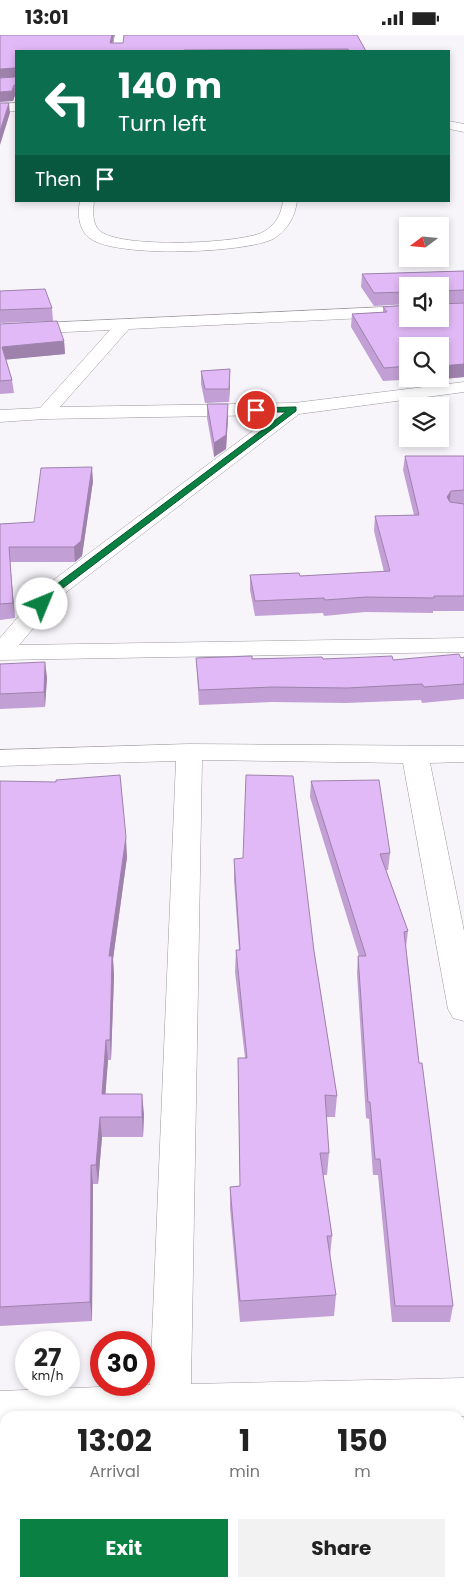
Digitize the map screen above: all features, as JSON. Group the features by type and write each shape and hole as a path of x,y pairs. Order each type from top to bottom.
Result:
{"street":[{"path":"117,50 120,35"},
{"path":"0,107 15,107"},
{"path":"450,125 464,127"},
{"path":"87,202 84,215 88,225 97,237 111,243 157,245 241,243 263,238 281,226 288,214 290,202"},
{"path":"0,330 399,311"},
{"path":"45,413 125,323"},
{"path":"0,416 45,413 294,409 464,387"},
{"path":"0,653 52,592 294,409"},
{"path":"0,653 464,645"},
{"path":"170,1404 189,752"},
{"path":"0,758 189,752 464,754"},
{"path":"415,755 464,1009"},
{"path":"0,1411 170,1404 464,1397"}],"building":[{"path":"0,35 112,35 110,43 123,43 124,35 357,35 365,50 15,50 15,68 0,69"},
{"path":"15,77 15,85 12,91 0,92 0,78"},
{"path":"0,103 9,103 0,131"},
{"path":"464,271 464,290 449,291 449,277 399,277 399,292 374,293 362,274"},
{"path":"45,289 52,308 0,310 0,291"},
{"path":"464,303 464,364 449,365 449,337 399,337 399,367 384,368 352,314 387,312 383,307 399,306 399,327 449,327 449,304"},
{"path":"57,321 64,341 2,347 12,380 0,381 0,324"},
{"path":"230,369 229,389 205,389 201,371"},
{"path":"207,404 228,404 226,435 214,443"},
{"path":"405,456 464,456 464,490 451,491 447,497 450,502 464,504 464,596 255,601 250,575 299,573 300,576 390,571 375,516 419,515"},
{"path":"92,467 81,541 74,547 9,547 13,603 0,604 0,524 34,522 41,468"},
{"path":"459,654 461,658 464,657 464,684 424,687 422,684 347,688 273,687 199,690 196,658 252,656 252,659 322,657 323,659 392,656 393,660"},
{"path":"45,662 44,692 0,694 0,664"},
{"path":"120,775 126,837 109,956 112,956 110,1040 106,1040 102,1094 142,1094 142,1117 100,1117 96,1165 91,1165 90,1302 0,1307 0,781 56,782 56,780"},
{"path":"246,775 293,776 314,951 337,1096 325,1095 329,1153 320,1153 332,1236 327,1236 336,1295 240,1301 230,1187 240,1186 238,1058 247,1058 236,950 240,950 234,859 243,858"},
{"path":"379,780 390,853 380,854 408,931 404,932 419,1063 422,1063 453,1306 395,1306 380,1159 375,1159 370,1102 368,1102 358,956 366,956 311,781"}],"route":[{"path":"42,604 52,592 294,409 256,410"}]}
